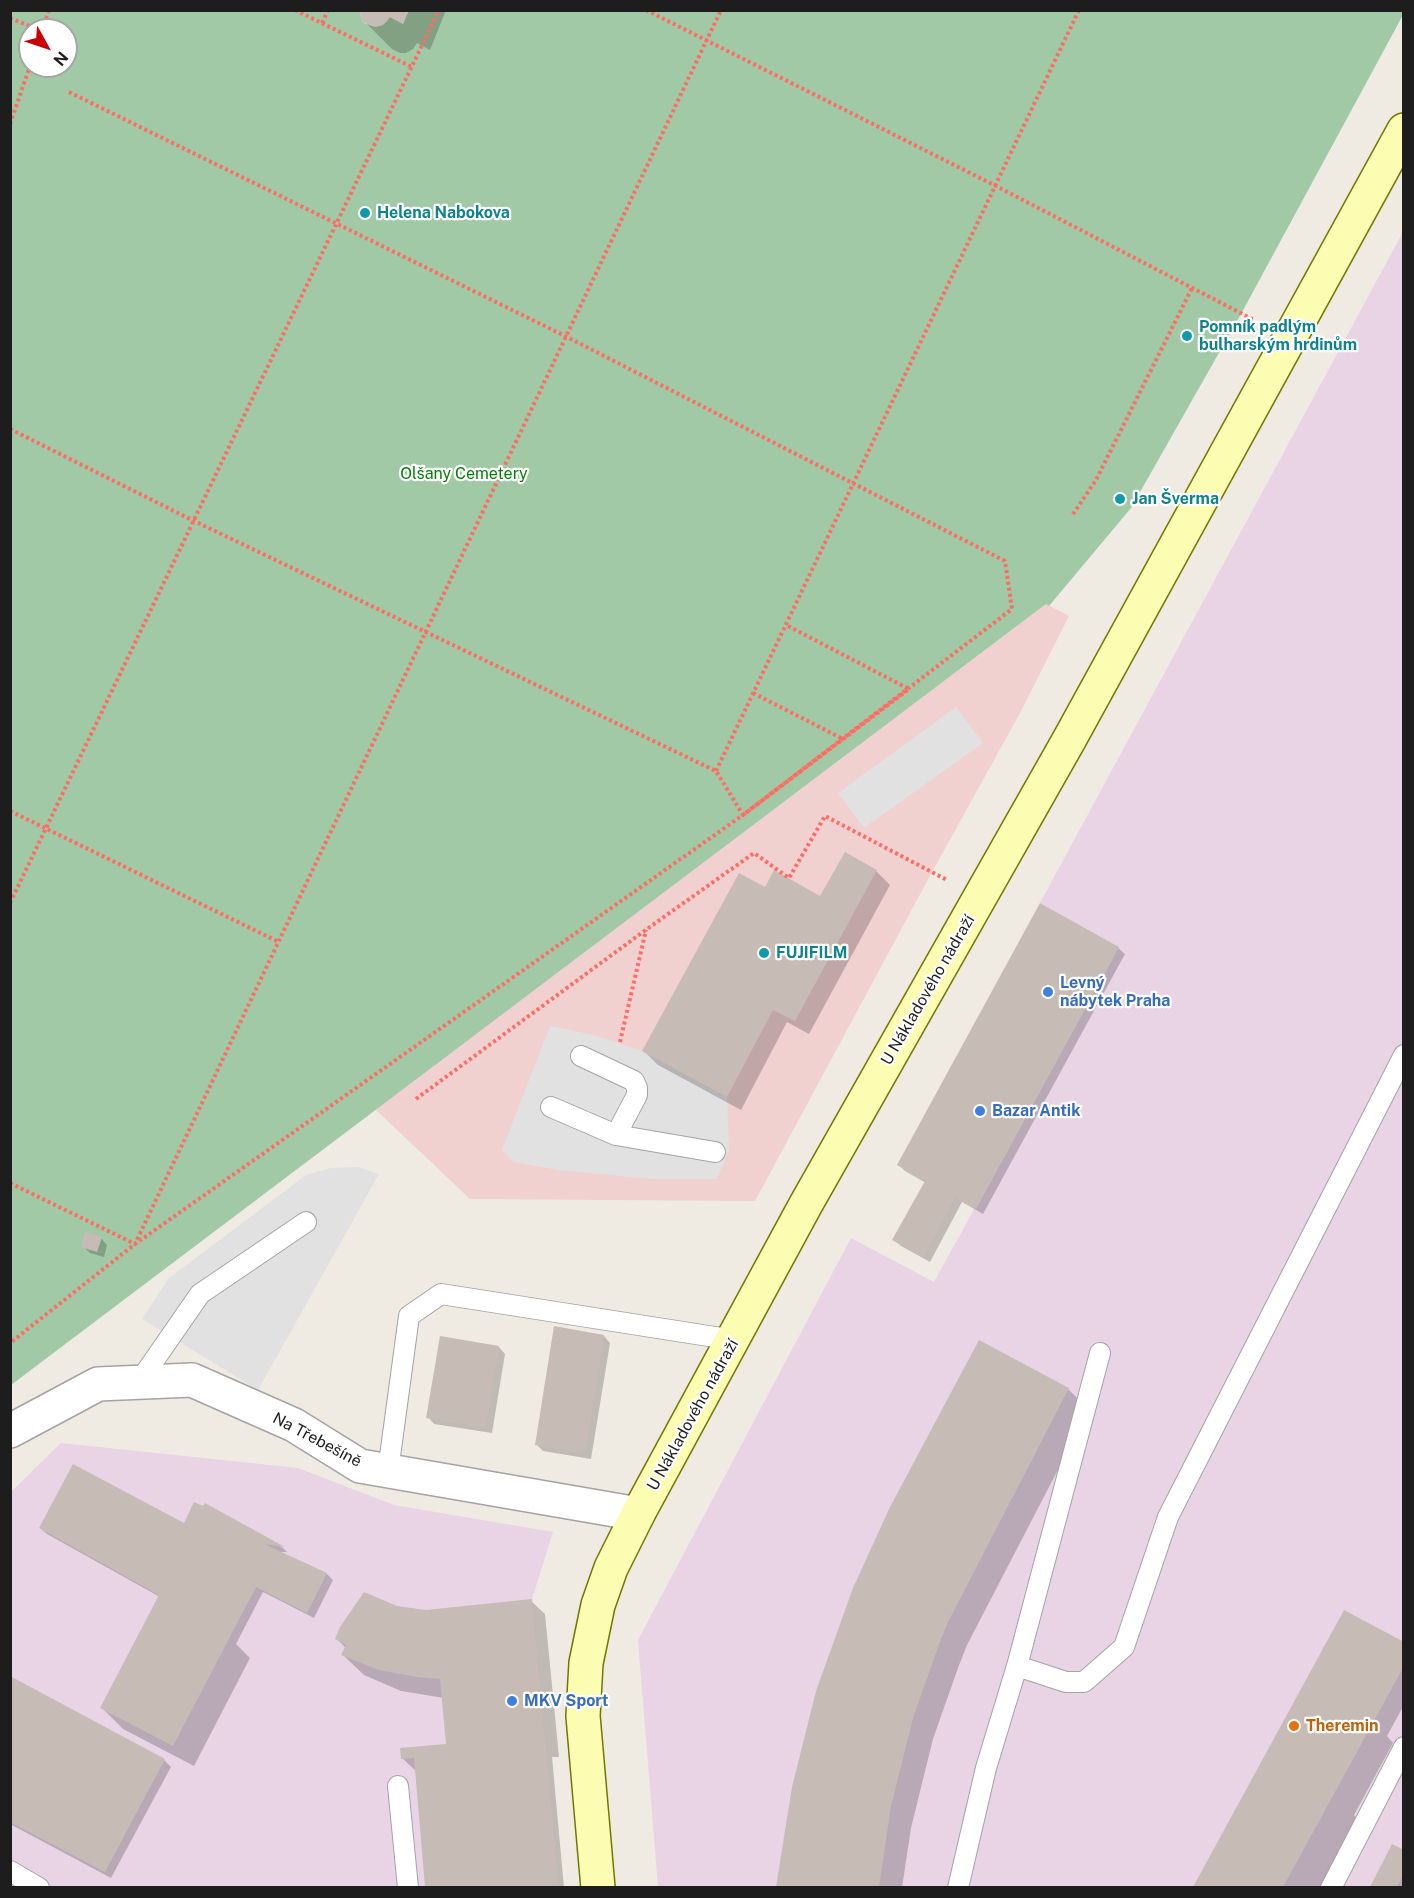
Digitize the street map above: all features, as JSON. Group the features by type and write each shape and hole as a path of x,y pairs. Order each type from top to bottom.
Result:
{"street":[{"name":"U Nákladového nádraží","path":"598,1887 583,1716 586,1663 598,1605 608,1577 638,1514 806,1204 1024,821 1404,130"},
{"name":"Na Třebešíně","path":"10,1431 98,1384 192,1380 294,1425 360,1466 638,1514"}],"lane":[{"path":"1017,1666 1066,1682 1084,1682 1124,1647 1168,1517 1404,1054"},
{"path":"581,1056 634,1081 637,1095 616,1136"},
{"path":"551,1107 616,1136 715,1152"},
{"path":"140,1382 200,1294 306,1222"},
{"path":"388,1471 409,1316 441,1294 734,1340"},
{"path":"958,1887 986,1768 1017,1666 1100,1353"},
{"path":"1331,1887 1404,1747"},
{"path":"398,1786 408,1887"},
{"path":"10,1871 39,1887"}],"path":[{"path":"295,10 412,67"},
{"path":"322,23 328,10"},
{"path":"10,903 439,10"},
{"path":"646,10 996,186 1254,320"},
{"path":"135,1244 721,10"},
{"path":"716,771 1079,10"},
{"path":"10,124 26,78"},
{"path":"10,1343 135,1244 743,815 1012,609 1005,561 567,337 69,92"},
{"path":"1073,514 1096,480 1192,288"},
{"path":"10,429 194,521 716,771 743,815"},
{"path":"786,625 909,689"},
{"path":"743,815 909,689"},
{"path":"753,693 843,739"},
{"path":"10,811 279,942"},
{"path":"416,1100 646,929 754,853 789,878 825,816 947,880"},
{"path":"620,1043 620,1034 646,929"},
{"path":"10,1183 135,1244"}],"shaded area":[{"path":"1403,232 1403,1887 658,1887 638,1640 851,1238 934,1282 1119,947 1040,903"},
{"path":"1046,604 1069,616 1020,713 755,1201 470,1199 375,1109"},
{"path":"956,707 983,743 864,828 838,793"},
{"path":"550,1026 594,1035 642,1051 727,1097 729,1149 717,1179 651,1179 558,1170 514,1162 502,1150"},
{"path":"358,1167 379,1174 258,1390 142,1319 169,1278 306,1175 331,1168"},
{"path":"61,1443 298,1468 394,1505 553,1532 532,1599 559,1887 11,1888 11,1492"}],"green space":[{"name":"Olšany Cemetery","path":"359,10 363,22 375,26 381,25 390,17 403,24 409,10 1403,11 1403,15 1241,314 1131,508 1049,606 1046,604 11,1385 11,11"}],"building":[{"path":"359,10 409,10 403,24 390,17 383,25 375,27 363,22"},
{"name":"FUJIFILM","path":"845,852 877,870 795,1021 773,1010 727,1097 642,1051 739,873 765,887 774,870 820,896"},
{"path":"1040,903 1119,947 976,1209 955,1197 923,1257 892,1240 925,1181 897,1165"},
{"path":"85,1232 102,1237 97,1252 81,1247"},
{"path":"554,1326 604,1335 585,1453 535,1445"},
{"path":"440,1336 499,1346 486,1427 426,1418"},
{"path":"979,1340 1069,1388 947,1624 938,1647 913,1718 891,1806 879,1887 776,1887 792,1787 816,1691 853,1588 890,1507"},
{"path":"73,1464 184,1523 194,1502 203,1506 205,1503 285,1547 264,1544 327,1573 307,1613 256,1587 173,1746 100,1708 159,1595 39,1528"},
{"path":"364,1592 397,1606 426,1610 532,1599 559,1887 425,1887 414,1758 401,1759 400,1748 446,1744 440,1679 379,1670 341,1655 346,1645 335,1639 340,1627"},
{"path":"1344,1610 1404,1642 1404,1666 1283,1887 1193,1887"},
{"path":"10,1676 165,1759 105,1872 10,1822"},
{"path":"1392,1844 1404,1850 1404,1874 1397,1887 1370,1887"}],"place":[{"name":"Helena Nabokova","path":"365,213"},
{"name":"Pomník padlým bulharským hrdinům","path":"1187,336"},
{"name":"Jan Šverma","path":"1120,499"},
{"name":"FUJIFILM","path":"764,953"},
{"name":"Levný nábytek Praha","path":"1048,992"},
{"name":"Bazar Antik","path":"980,1111"},
{"name":"MKV Sport","path":"512,1701"},
{"name":"Theremin","path":"1294,1726"}]}
